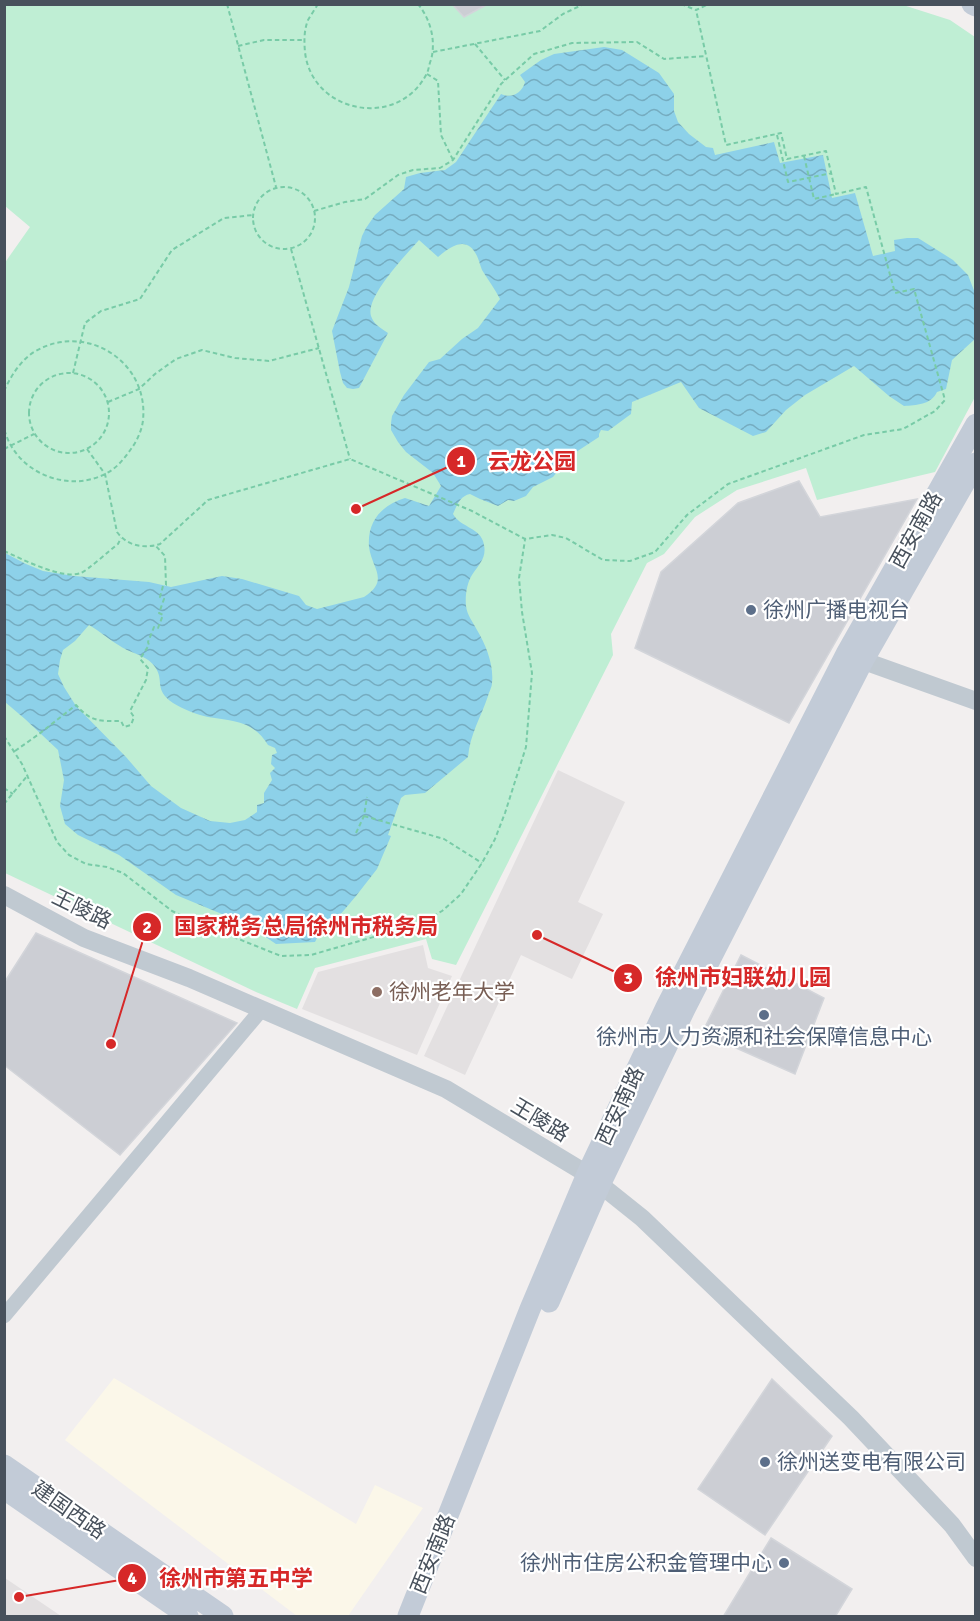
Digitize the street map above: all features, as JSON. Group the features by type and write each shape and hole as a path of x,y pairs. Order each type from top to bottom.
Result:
{"main road":[{"name":"西安南路","path":"419,1616 530,1310 594,1179 666,1007 854,657 975,424"},
{"name":"西安南路","path":"854,657 975,463"},
{"name":"建国西路","path":"4,1465 223,1617"},
{"name":"建国西路","path":"4,1489 188,1617"}],"street":[{"path":"854,657 975,701"},
{"name":"王陵路","path":"4,895 84,938 189,978 446,1089 594,1179 642,1218 851,1418 952,1525 975,1558"},
{"path":"4,1316 262,1009"}],"path":[{"path":"227,4 276,188"},
{"path":"318,4 308,20 304,40 306,62 316,82 332,97 352,107 374,109 395,103 413,91 427,74 433,52 432,32 425,12 418,4"},
{"path":"433,52 540,31 563,14 584,4"},
{"path":"681,4 696,10 709,4"},
{"path":"696,10 726,145 781,133 787,159 826,151 836,194"},
{"path":"238,46 264,40 304,40"},
{"path":"315,211 365,199 398,175 413,170 440,168 453,160 501,84 534,54 572,43 637,42 664,59 706,56"},
{"path":"475,44 506,80"},
{"path":"427,74 438,81 441,135 453,160"},
{"path":"776,134 788,182 832,173"},
{"path":"87,449 105,474 117,532 121,538 140,546 149,547 159,544 208,500 350,459 472,511 525,539 552,535 566,538 603,560 630,561 655,552 687,515 728,484 864,435 903,429 934,411 945,400 914,289 895,294 866,187 814,198 804,155"},
{"path":"276,188 296,189 311,202 315,211 313,231 308,239 291,249 280,250 261,240 252,220 258,200 266,192 276,188"},
{"path":"73,373 85,323 101,311 140,299 172,250 224,218 253,215"},
{"path":"291,249 350,459"},
{"path":"4,391 16,369 34,352 56,343 80,341 102,347 120,360 134,377 142,398 143,421 136,442 123,461 105,474 84,481 62,481 39,473 20,458 7,438 4,428"},
{"path":"107,402 139,389 176,359 202,350 235,358 269,361 319,348"},
{"path":"73,373 97,384 105,394 109,419 105,432 97,442 87,449 74,453 61,453 49,448 38,439 29,414 31,400 38,388 47,380 60,374 73,373"},
{"path":"4,450 35,433"},
{"path":"4,551 42,568 72,574 81,573 118,544 121,538"},
{"path":"4,736 28,775 57,842 69,855 86,864 107,867 123,873 172,910 191,920 281,956 311,955 422,924 442,911 461,894 482,863 505,813 526,747 532,674 519,578 525,539"},
{"path":"14,751 76,705 85,715 98,721 121,721 124,727 131,725 134,717 130,711 146,680 148,668 141,659 149,645 154,627 158,628 164,615 159,613 164,599 160,597 163,586 166,585 165,556 155,545"},
{"path":"4,804 28,775"},
{"path":"4,788 13,794"},
{"path":"356,833 364,816 367,797"},
{"path":"364,816 444,839 482,863"}],"shaded area":[{"path":"558,770 625,802 578,902 603,914 572,979 521,955 465,1075 424,1056"},
{"name":"徐州老年大学","path":"423,945 428,968 452,976 417,1055 302,1009 318,972"},
{"path":"114,1378 356,1524 375,1485 423,1508 348,1616 297,1616 65,1440"},
{"path":"5,1578 61,1616 5,1616"}],"green space":[{"path":"900,4 950,20 975,37 975,397 935,472 817,500 806,468 737,490 695,517 664,554 647,563 611,634 613,655 456,965 432,959 426,939 315,968 297,1009 256,992 5,873 4,264 30,227 5,206 4,5"}],"water":[{"path":"604,47 622,50 659,73 674,94 674,111 678,122 706,147 713,148 715,155 774,142 780,163 823,155 832,198 855,193 873,256 895,251 894,240 918,238 953,260 968,275 975,293 975,339 952,360 946,389 937,392 931,400 923,404 904,406 854,366 805,395 786,410 766,432 753,436 699,408 681,382 632,402 631,414 608,431 601,430 599,437 570,456 553,477 533,487 526,496 514,501 508,500 498,506 470,494 459,501 453,514 460,522 481,536 485,551 469,582 466,606 491,662 492,676 492,686 473,733 468,757 425,793 405,795 401,798 388,835 391,836 377,869 334,922 321,930 315,942 276,944 246,924 176,895 119,855 78,835 65,824 60,806 64,780 58,750 5,702 5,553 43,571 149,582 171,587 222,576 242,579 299,596 306,605 317,609 364,597 372,591 378,580 369,547 373,522 389,505 405,498 429,506 441,486 433,473 406,452 398,442 391,430 392,416 404,395 429,362 440,359 478,328 500,299 482,270 477,256 469,246 459,244 453,246 438,257 419,240 388,276 374,298 371,308 372,319 388,333 359,388 347,388 340,372 332,331 349,287 362,236 375,215 404,189 406,177 445,170 456,162 501,94 509,96 519,92 525,82 520,75 554,54","holes":["89,625 116,644 152,663 158,672 163,693 173,703 199,715 234,721 249,727 256,731 268,745 275,748 277,753 272,755 271,764 275,768 270,773 272,780 264,793 264,803 257,805 257,812 245,820 230,823 210,821 181,808 151,786 76,706 58,674 60,660 63,650 75,641"]}],"building":[{"path":"452,4 488,4 464,17"},
{"name":"徐州广播电视台","path":"799,481 820,517 917,499 789,723 635,648 661,572 738,503"},
{"path":"36,933 237,1023 120,1155 4,1065 4,983"},
{"name":"徐州市人力资源和社会保障信息中心","path":"741,955 824,998 795,1074 702,1033"},
{"name":"徐州送变电有限公司","path":"772,1379 832,1436 765,1535 698,1489"},
{"name":"徐州市住房公积金管理中心","path":"771,1538 852,1589 835,1617 723,1617"}],"place":[{"name":"云龙公园","path":"356,509"},
{"name":"徐州广播电视台","path":"751,610"},
{"name":"徐州市妇联幼儿园","path":"537,935"},
{"name":"徐州老年大学","path":"377,992"},
{"name":"徐州市人力资源和社会保障信息中心","path":"764,1015"},
{"name":"国家税务总局徐州市税务局","path":"111,1044"},
{"name":"徐州送变电有限公司","path":"765,1462"},
{"name":"徐州市住房公积金管理中心","path":"784,1563"},
{"name":"徐州市第五中学","path":"19,1597"}]}
